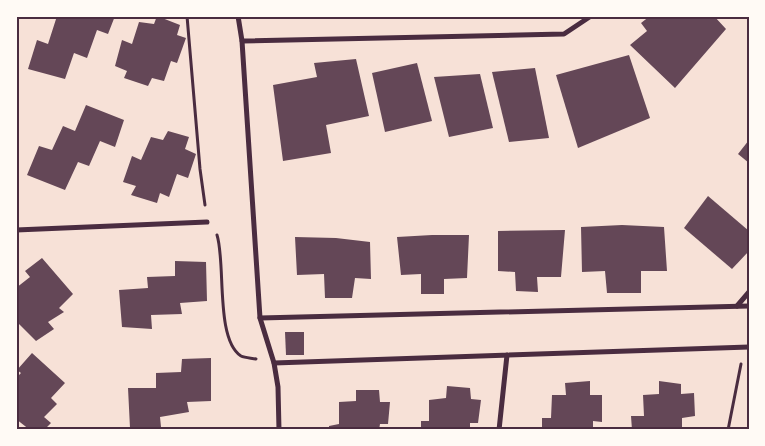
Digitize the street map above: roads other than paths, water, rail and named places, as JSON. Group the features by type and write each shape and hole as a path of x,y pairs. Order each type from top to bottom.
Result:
{"street":[{"path":"238,16 242,41 260,318 274,363 278,387 279,430"},
{"path":"242,41 564,34 591,16"},
{"path":"16,230 208,222"},
{"path":"737,306 749,292"},
{"path":"260,318 749,306"},
{"path":"274,363 749,348"},
{"path":"499,430 507,355"}]}
